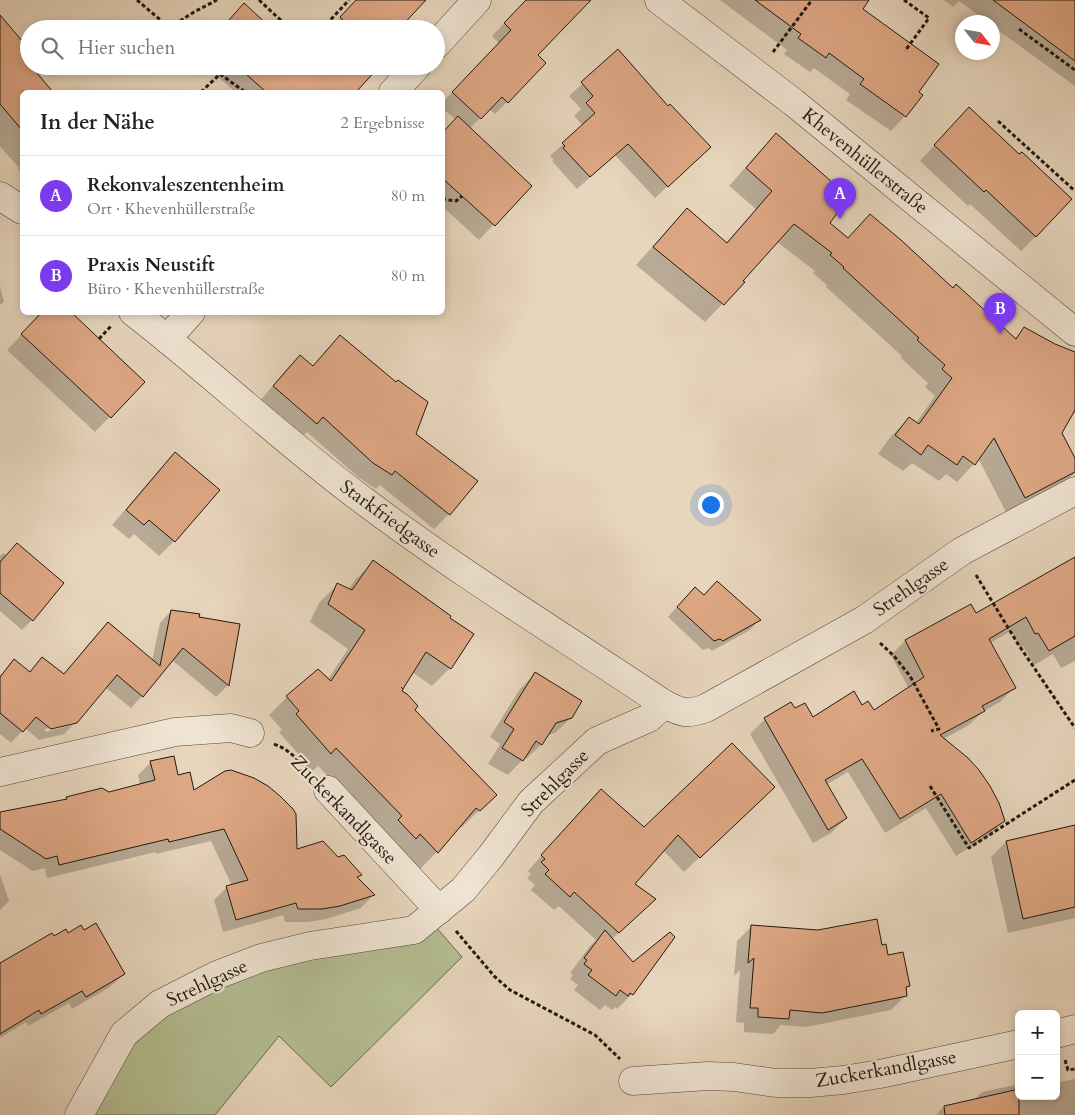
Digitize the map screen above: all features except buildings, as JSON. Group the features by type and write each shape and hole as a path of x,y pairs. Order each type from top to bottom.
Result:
{"street":[{"path":"445,35 477,0"},
{"name":"Khevenhüllerstraße","path":"659,0 793,102 1073,327"},
{"path":"395,90 409,75"},
{"path":"0,196 20,209"},
{"name":"Starkfriedgasse","path":"137,315 311,461 372,507 463,572 664,704"},
{"path":"167,339 189,315"},
{"name":"Strehlgasse","path":"79,1115 124,1034 160,1004 217,974 261,958 310,946 414,930 463,890 531,802 597,741 649,718 664,704 682,712 695,712 706,708 864,620 962,551 1075,491"},
{"path":"0,772 175,732 230,728 250,733"},
{"name":"Zuckerkandlgasse","path":"328,790 439,910"},
{"path":"1060,1033 1075,1029"},
{"name":"Zuckerkandlgasse","path":"633,1081 708,1076 734,1077 776,1083 810,1083 843,1080 880,1074 1015,1045"}],"path":[{"path":"137,0 161,20"},
{"path":"182,20 217,0"},
{"path":"259,0 279,20"},
{"path":"330,20 349,0"},
{"path":"756,74 812,0"},
{"path":"904,0 929,18 906,51"},
{"path":"1019,29 1075,70"},
{"path":"203,90 219,75"},
{"path":"221,75 242,90"},
{"path":"998,121 1075,192"},
{"path":"445,199 456,201 462,196"},
{"path":"962,551 1018,644 1075,728"},
{"path":"875,638 894,656 910,676 939,729 931,731"},
{"name":"Zuckerkandlgasse","path":"250,733 285,749 311,770 328,790"},
{"path":"930,786 969,848 1075,780"},
{"path":"439,910 490,972 502,983 510,990 595,1035 620,1058 633,1081"},
{"path":"1068,1070 1075,1068"}],"green space":[{"path":"435,926 462,957 331,1087 279,1036 215,1115 88,1115 128,1042 161,1012 238,973"}],"place":[{"name":"Rekonvaleszentenheim","path":"840,219"},
{"name":"Praxis Neustift","path":"1000,334"}]}
